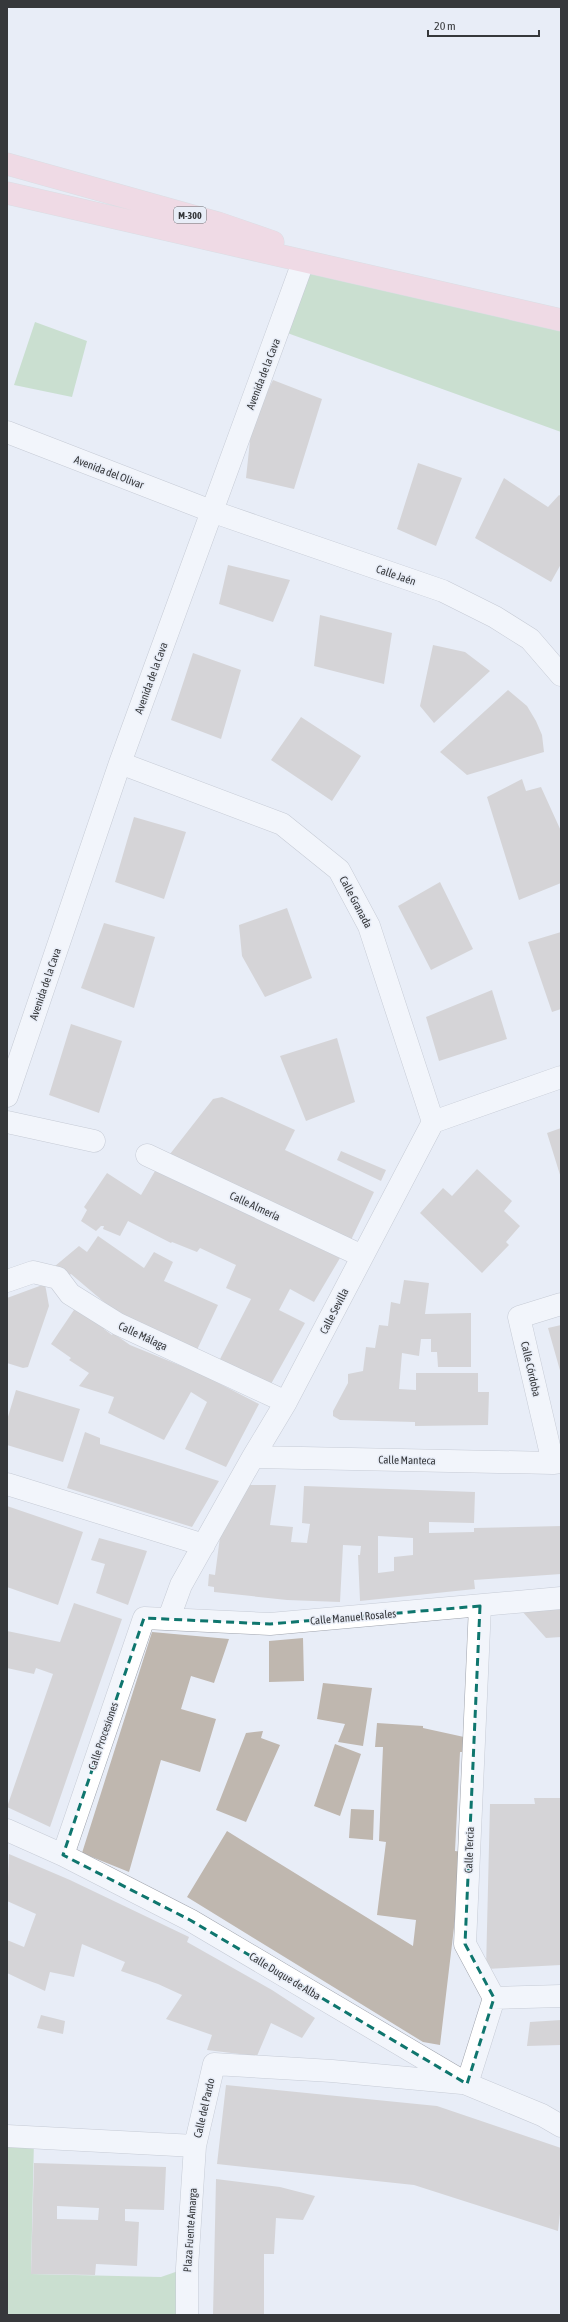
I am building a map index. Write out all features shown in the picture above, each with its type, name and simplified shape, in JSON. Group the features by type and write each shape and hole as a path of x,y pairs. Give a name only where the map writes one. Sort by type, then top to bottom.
{"main road":[{"name":"M-300","path":"7,164 218,224 370,276"},
{"name":"M-300","path":"7,193 561,320"},
{"name":"M-300","path":"531,314 561,311"}],"street":[{"name":"Avenida de la Cava","path":"7,1096 120,763 211,512 292,298 303,262"},
{"name":"Avenida del Olivar","path":"7,432 211,512"},
{"name":"Calle Jaén","path":"211,512 442,591 495,617 530,639 561,675"},
{"name":"Calle Granada","path":"120,763 282,824 339,870 370,926 433,1122"},
{"path":"433,1122 561,1077"},
{"path":"7,1122 94,1141"},
{"name":"Calle Sevilla","path":"169,1618 181,1585 252,1457 286,1402 433,1122"},
{"name":"Calle Almería","path":"147,1156 362,1256"},
{"name":"Calle Málaga","path":"7,1281 33,1272 58,1278 70,1294 118,1324 286,1402"},
{"name":"Calle Córdoba","path":"557,1462 519,1316 561,1304"},
{"name":"Calle Manteca","path":"252,1457 557,1462"},
{"path":"7,1484 204,1545"},
{"name":"Calle Manuel Rosales","path":"144,1618 270,1624 561,1598"},
{"name":"Calle Tercia","path":"480,1606 465,1944 494,1998"},
{"name":"Calle Procesiones","path":"63,1855 144,1618"},
{"name":"Calle Duque de Alba","path":"7,1830 63,1855 190,1920 467,2084 514,2103 561,2126"},
{"path":"467,2084 494,1998 561,1996"},
{"name":"Calle del Pardo","path":"7,2136 195,2146 214,2064 332,2071 467,2084"},
{"name":"Plaza Fuente Amarga","path":"187,2315 186,2274 195,2146"}],"highlighted area":[{"path":"480,1606 465,1944 494,1998 467,2084 190,1920 63,1855 144,1618 270,1624"}],"green space":[{"path":"303,262 561,320 561,432 279,330"},
{"path":"35,322 87,341 72,397 14,385"},
{"path":"7,2136 34,2139 31,2274 161,2277 187,2268 187,2315 7,2315"}],"building":[{"path":"273,380 322,399 294,489 246,478 252,422"},
{"path":"418,463 462,478 436,546 397,529"},
{"path":"504,478 548,507 559,495 561,496 561,564 551,582 475,538"},
{"path":"228,565 290,580 273,622 219,604"},
{"path":"320,615 392,633 384,684 314,666"},
{"path":"433,645 465,652 490,671 434,723 420,706"},
{"path":"193,653 241,670 221,739 171,720"},
{"path":"508,690 527,706 536,721 542,735 544,752 467,775 440,752"},
{"path":"301,717 361,756 332,801 271,760"},
{"path":"522,779 526,791 541,787 561,831 561,883 519,900 487,797"},
{"path":"134,817 186,832 164,899 115,882"},
{"path":"440,882 473,949 431,970 398,906"},
{"path":"287,908 312,978 265,997 242,956 239,925"},
{"path":"104,923 155,937 134,1008 81,988"},
{"path":"561,932 561,1009 552,1012 528,942"},
{"path":"492,990 507,1039 439,1061 426,1017"},
{"path":"71,1024 122,1041 99,1113 49,1095"},
{"path":"337,1038 355,1102 306,1121 280,1056"},
{"path":"222,1097 295,1130 285,1150 374,1192 351,1240 170,1154 213,1099"},
{"path":"561,1128 561,1178 547,1133"},
{"path":"341,1151 386,1170 381,1181 337,1160"},
{"path":"477,1169 512,1201 504,1211 520,1226 506,1242 509,1245 482,1273 420,1213 443,1188 452,1196"},
{"path":"155,1171 340,1258 314,1302 290,1289 279,1310 305,1323 271,1384 219,1361 251,1299 226,1288 236,1265 200,1248 197,1252 172,1242 171,1243 128,1221 120,1236 103,1229 104,1226 101,1226 96,1231 81,1221 87,1210 84,1207 107,1173 141,1195"},
{"path":"98,1236 144,1268 154,1252 173,1262 164,1281 218,1305 196,1352 101,1305 104,1302 71,1274 67,1277 55,1266 79,1246 87,1252"},
{"path":"404,1280 429,1283 425,1314 471,1313 471,1367 438,1367 437,1352 431,1352 431,1339 421,1339 419,1356 402,1353 399,1389 416,1390 416,1373 478,1373 478,1392 489,1392 488,1425 415,1426 415,1422 340,1420 333,1416 333,1411 348,1383 348,1374 363,1371 366,1347 375,1348 379,1325 388,1326 391,1302 400,1304"},
{"path":"45,1284 49,1306 28,1367 23,1368 7,1363 7,1298"},
{"path":"76,1307 105,1327 104,1329 112,1335 113,1333 130,1345 201,1374 259,1404 226,1467 185,1449 207,1402 191,1392 164,1440 108,1413 114,1397 79,1386 89,1373 69,1360 71,1358 51,1344"},
{"path":"561,1325 561,1374 548,1328"},
{"path":"16,1390 80,1409 63,1462 7,1445 7,1420"},
{"path":"85,1432 100,1438 100,1444 219,1481 192,1527 67,1488"},
{"path":"245,1485 276,1485 270,1525 293,1527 291,1542 307,1543 310,1524 302,1523 304,1486 475,1492 474,1523 429,1522 429,1533 474,1532 474,1528 561,1526 561,1574 474,1580 475,1589 360,1601 358,1555 360,1555 361,1546 343,1545 340,1602 287,1600 214,1592 214,1587 208,1586 209,1574 215,1575 220,1537","holes":["378,1536 413,1538 413,1555 394,1557 394,1571 378,1573"]},
{"path":"7,1506 83,1532 58,1605 7,1587"},
{"path":"99,1538 147,1551 128,1605 96,1593 105,1564 91,1560"},
{"path":"74,1603 122,1619 50,1827 7,1807 53,1674 36,1668 34,1674 7,1668 7,1631 60,1642"},
{"path":"561,1607 561,1637 546,1638 521,1610"},
{"path":"152,1632 229,1639 214,1683 191,1676 181,1709 216,1719 200,1772 161,1760 129,1872 82,1853"},
{"path":"303,1638 304,1681 269,1682 269,1641"},
{"path":"323,1683 372,1688 363,1746 338,1742 345,1724 317,1719"},
{"path":"377,1723 423,1726 423,1728 464,1737 464,1752 460,1752 455,1851 463,1852 440,2045 423,2042 187,1897 227,1831 413,1946 416,1920 377,1915 386,1842 379,1841 383,1747 375,1747"},
{"path":"263,1731 261,1738 280,1745 246,1822 216,1810 246,1733"},
{"path":"335,1744 361,1754 340,1816 314,1806"},
{"path":"534,1798 561,1798 561,1965 486,1969 490,1804 535,1804"},
{"path":"351,1809 374,1810 373,1840 349,1838"},
{"path":"9,1854 70,1880 189,1937 187,1942 272,1990 315,2018 302,2038 271,2023 257,2056 207,2050 212,2035 166,2019 182,1995 158,1984 121,1971 125,1962 82,1944 74,1977 50,1972 45,1991 7,1973 7,1940 24,1947 36,1914 7,1901"},
{"path":"41,2015 65,2021 63,2034 37,2028"},
{"path":"561,2020 561,2045 527,2046 530,2022"},
{"path":"226,2085 437,2106 561,2148 561,2205 558,2231 414,2185 217,2164"},
{"path":"34,2163 166,2167 164,2210 125,2209 125,2221 139,2222 137,2266 96,2264 95,2275 31,2274","holes":["57,2206 99,2208 98,2220 57,2219"]},
{"path":"216,2179 280,2187 315,2196 303,2220 276,2218 274,2254 264,2254 264,2315 213,2315"}]}
